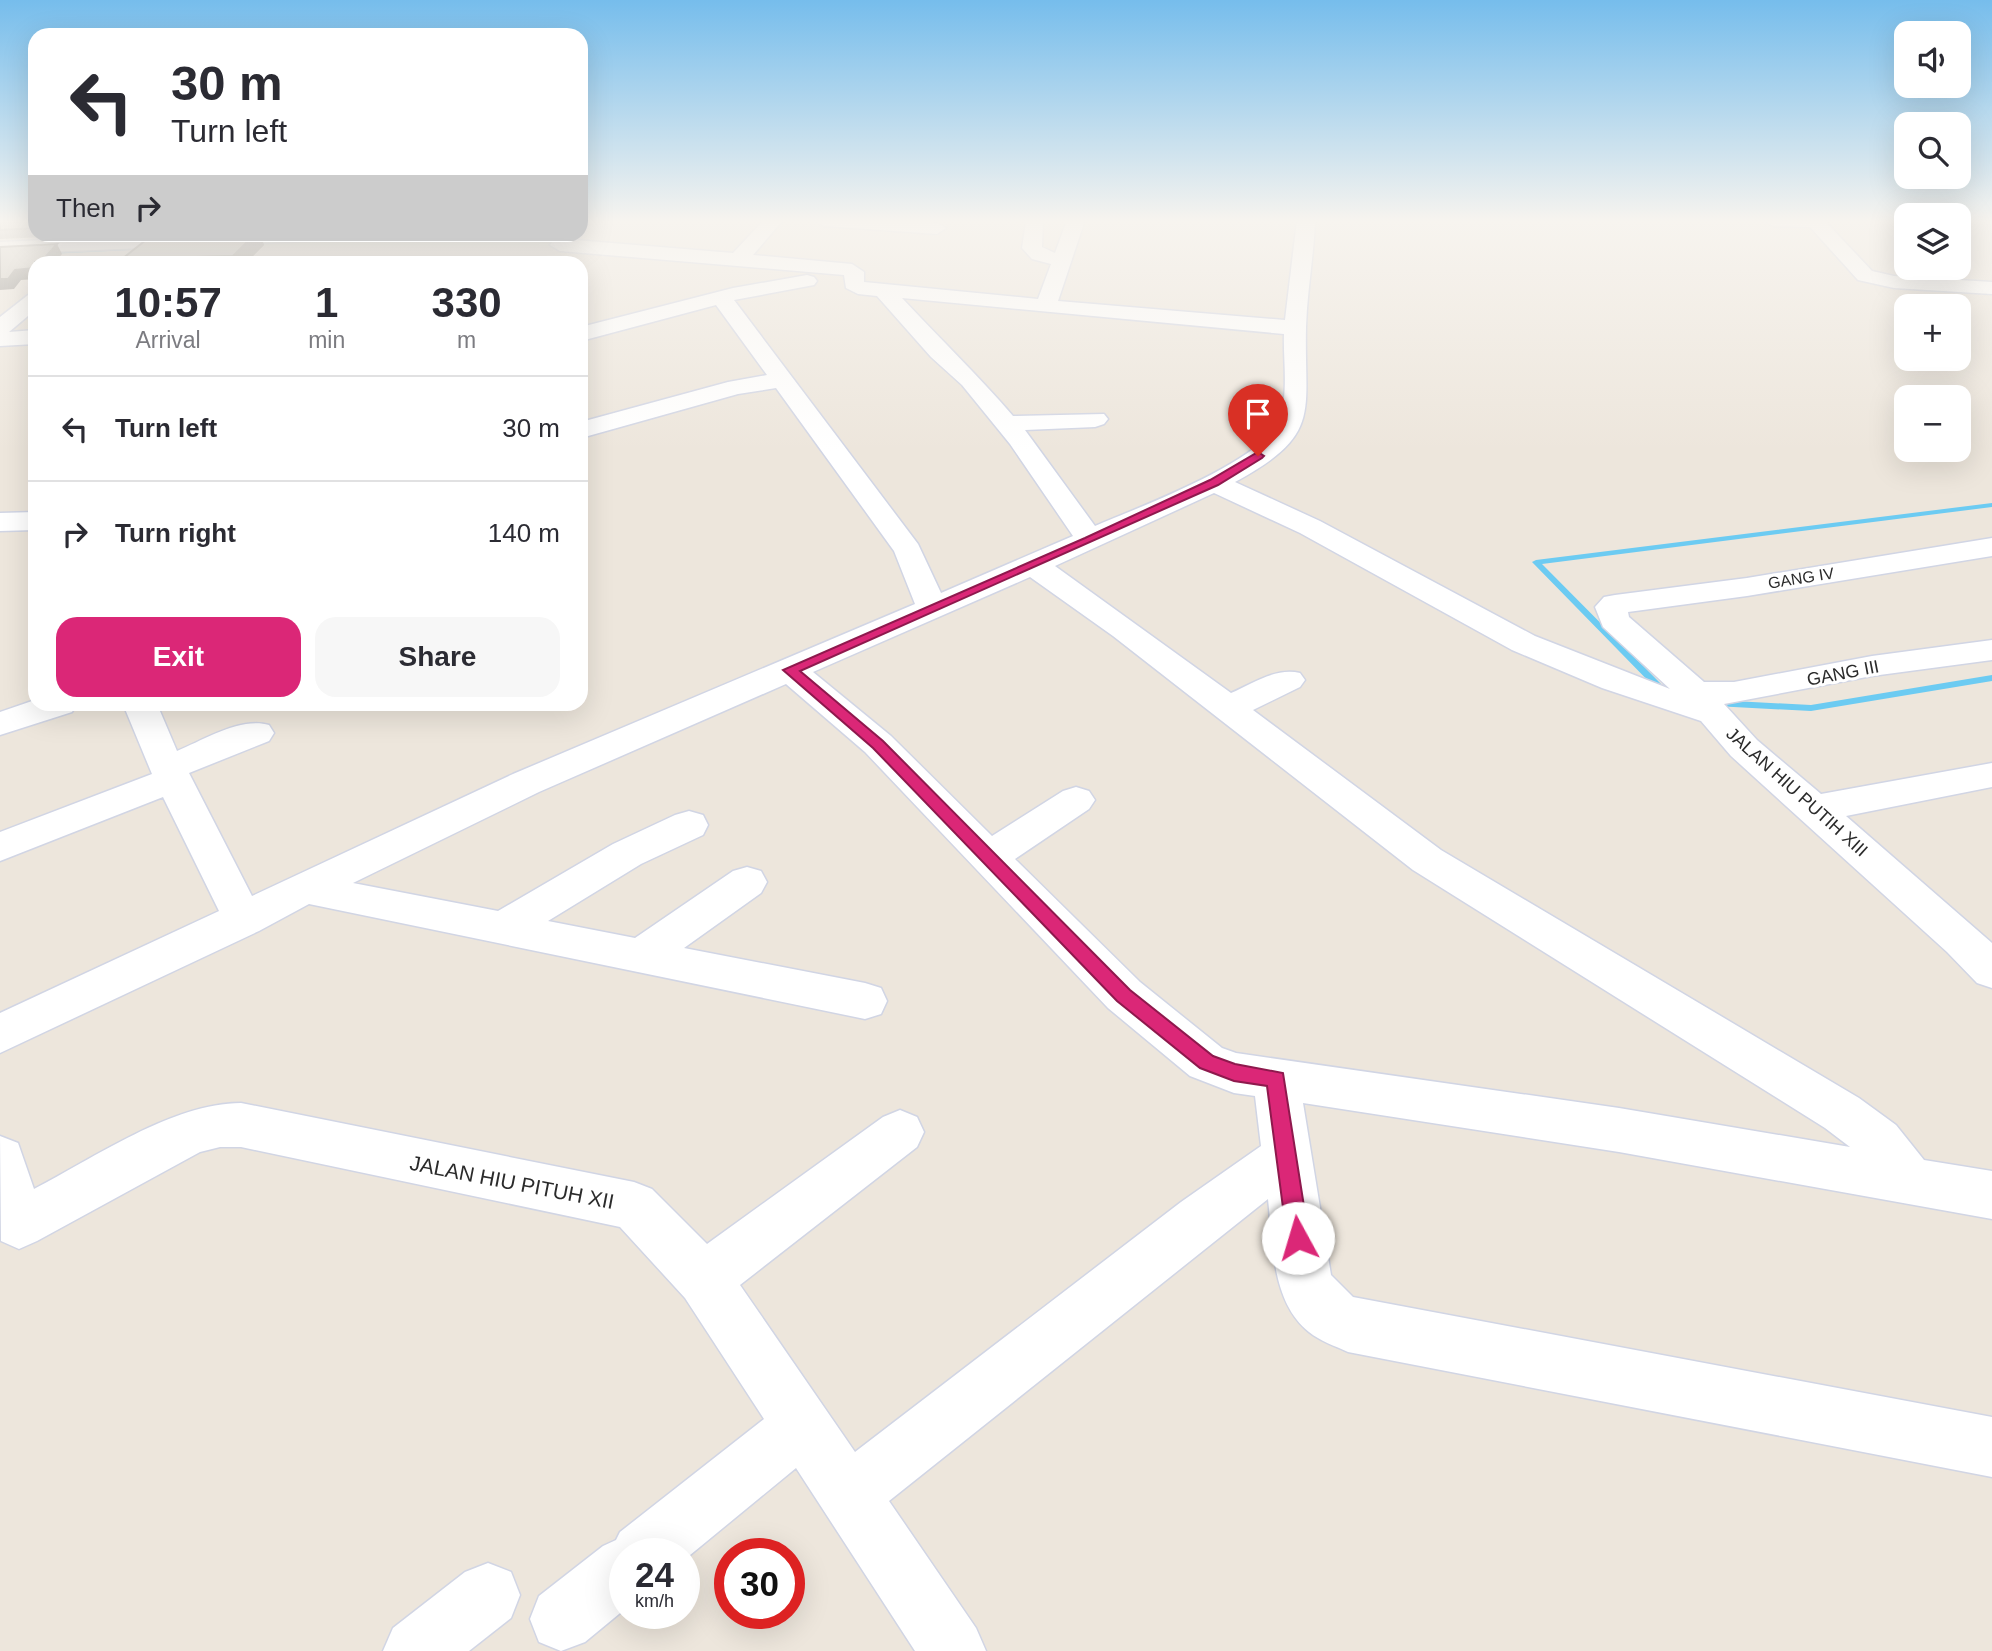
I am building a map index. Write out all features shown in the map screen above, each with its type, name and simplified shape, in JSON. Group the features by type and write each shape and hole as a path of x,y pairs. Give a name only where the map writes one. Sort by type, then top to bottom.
{"street":[{"path":"588,332 720,297"},
{"path":"720,297 908,550 932,608"},
{"path":"889,297 939,352 970,380 1006,424 1090,540"},
{"path":"949,297 1295,328"},
{"path":"1046,306 1049,297"},
{"path":"0,1034 244,920 526,783 1033,565 1214,483 1276,444 1288,428 1295,396 1295,328 1298,297"},
{"path":"0,328 28,305"},
{"path":"0,339 28,337"},
{"path":"588,428 736,387 782,380"},
{"path":"1006,424 1095,419"},
{"name":"GANG III","path":"1214,483 1350,546 1465,612 1549,655 1630,689 1703,703 1734,693 1872,666 1992,650"},
{"path":"0,522 28,520"},
{"name":"GANG IV","path":"1611,607 1615,604 1747,587 1992,547"},
{"path":"1033,565 1124,629 1427,860 1842,1113 1879,1141 1911,1182"},
{"name":"JALAN HIU PUTIH XIII","path":"1611,607 1614,621 1703,703 1744,748 1812,809 1977,937 1992,971"},
{"path":"790,670 878,744 1124,995 1206,1062 1234,1073 1619,1130 1992,1195"},
{"path":"1226,709 1288,680"},
{"path":"0,724 39,711"},
{"path":"143,711 244,920"},
{"path":"0,847 256,733"},
{"path":"1812,809 1992,775"},
{"path":"988,857 1076,800"},
{"path":"503,928 627,854 690,825"},
{"path":"641,956 747,882"},
{"path":"307,889 865,1001"},
{"path":"1276,1079 1285,1157 1293,1189 1305,1281 1315,1301 1330,1317 1348,1324 1992,1447"},
{"name":"JALAN HIU PITUH XII","path":"0,1159 10,1229 189,1133 220,1125 241,1125 457,1172 634,1206 704,1279 847,1496 958,1650"},
{"path":"704,1279 900,1132"},
{"path":"847,1496 1199,1219 1285,1157"},
{"path":"662,1538 801,1426"},
{"path":"562,1619 609,1581"},
{"path":"416,1651 488,1595"}],"waterway":[{"path":"1664,692 1536,562 1992,505"},
{"path":"1715,703 1811,708 1992,678"}],"route":[{"path":"1258,456 1214,483 1090,540 790,670 878,744 1124,995 1206,1062 1234,1073 1276,1079 1298,1238"}]}
